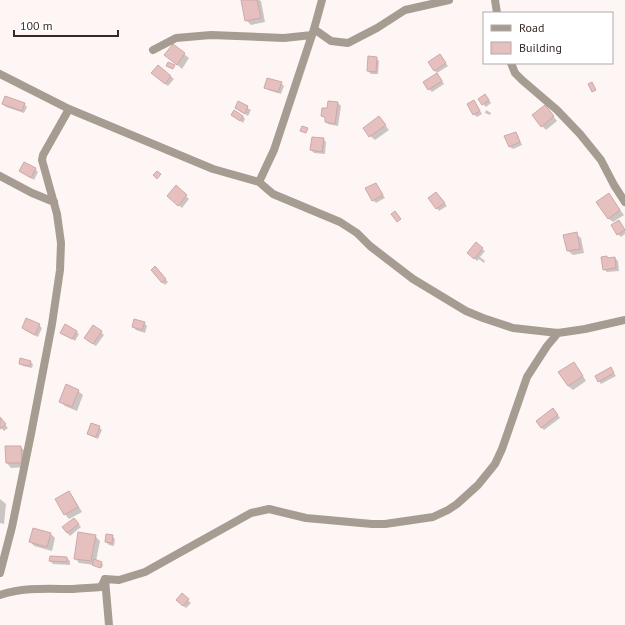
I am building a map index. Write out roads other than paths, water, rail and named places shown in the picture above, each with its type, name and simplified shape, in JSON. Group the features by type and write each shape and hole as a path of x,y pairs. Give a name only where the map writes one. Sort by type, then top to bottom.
{"street":[{"path":"259,182 274,150 322,0"},
{"path":"153,50 176,38 212,35 284,38 313,32 331,41 348,43 405,10 449,0"},
{"path":"494,0 497,12"},
{"path":"511,64 515,73 557,110 580,134 601,160 625,202"},
{"path":"0,74 70,109 213,169 259,182 274,194 348,226 370,246 413,279 466,311 496,323 513,328 558,332 585,329 625,320"},
{"path":"0,573 12,527 52,324 60,270 61,243 54,202 42,160 43,155 70,109"},
{"path":"0,176 32,193 54,202"},
{"path":"105,579 119,580 145,572 251,513 259,511 269,509 306,518 385,524 433,517 448,510 478,485 494,464 504,443 527,377 558,332"},
{"path":"0,595 9,592 40,588 72,589 101,587 105,579"},
{"path":"105,579 109,625"}]}
